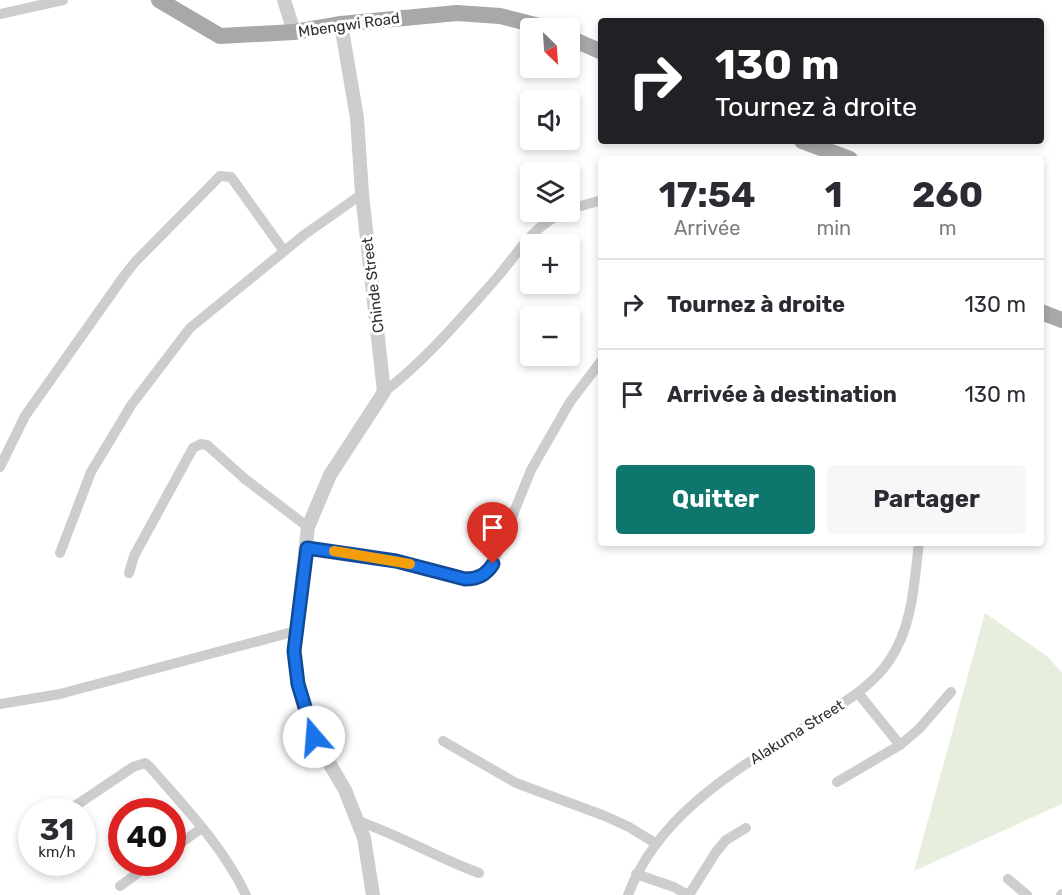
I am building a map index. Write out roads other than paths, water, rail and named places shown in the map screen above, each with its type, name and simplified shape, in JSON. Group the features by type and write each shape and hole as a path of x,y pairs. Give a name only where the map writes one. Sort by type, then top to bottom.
{"main road":[{"name":"Mbengwi Road","path":"159,0 220,36 294,32 341,24 457,13 500,16 520,21"},
{"path":"580,42 598,50"},
{"path":"810,144 842,156"},
{"path":"1044,313 1062,320"}],"street":[{"path":"0,14 63,0"},
{"path":"284,0 294,32"},
{"name":"Chinde Street","path":"341,24 357,118 362,194 384,392"},
{"path":"0,467 25,416 124,276 220,176 231,177 284,251"},
{"path":"60,554 91,472 132,404 190,328 284,251 362,194"},
{"path":"580,206 598,201"},
{"path":"373,895 364,838 358,820 345,790 314,737 298,684 294,651 308,527 330,475 384,392 426,356 544,222"},
{"path":"307,548 396,561 465,579 474,579 483,575 493,564 531,470 570,402 598,365"},
{"path":"129,573 134,556 193,448 201,444 207,444 245,479 308,527"},
{"name":"Alakuma Street","path":"628,895 636,874 655,843 715,784 858,693 888,662 905,629 912,604 919,546"},
{"path":"0,704 60,694 296,631"},
{"path":"837,782 900,746 919,729 951,692"},
{"path":"858,693 900,746"},
{"path":"443,741 516,783 605,816 655,843"},
{"path":"87,798 133,767 145,763 219,849 246,895"},
{"path":"358,820 453,864 479,873"},
{"path":"186,839 202,828"},
{"path":"636,874 674,887 688,895 726,840 747,828"},
{"path":"120,886 134,876"},
{"path":"1008,879 1027,895"}]}
